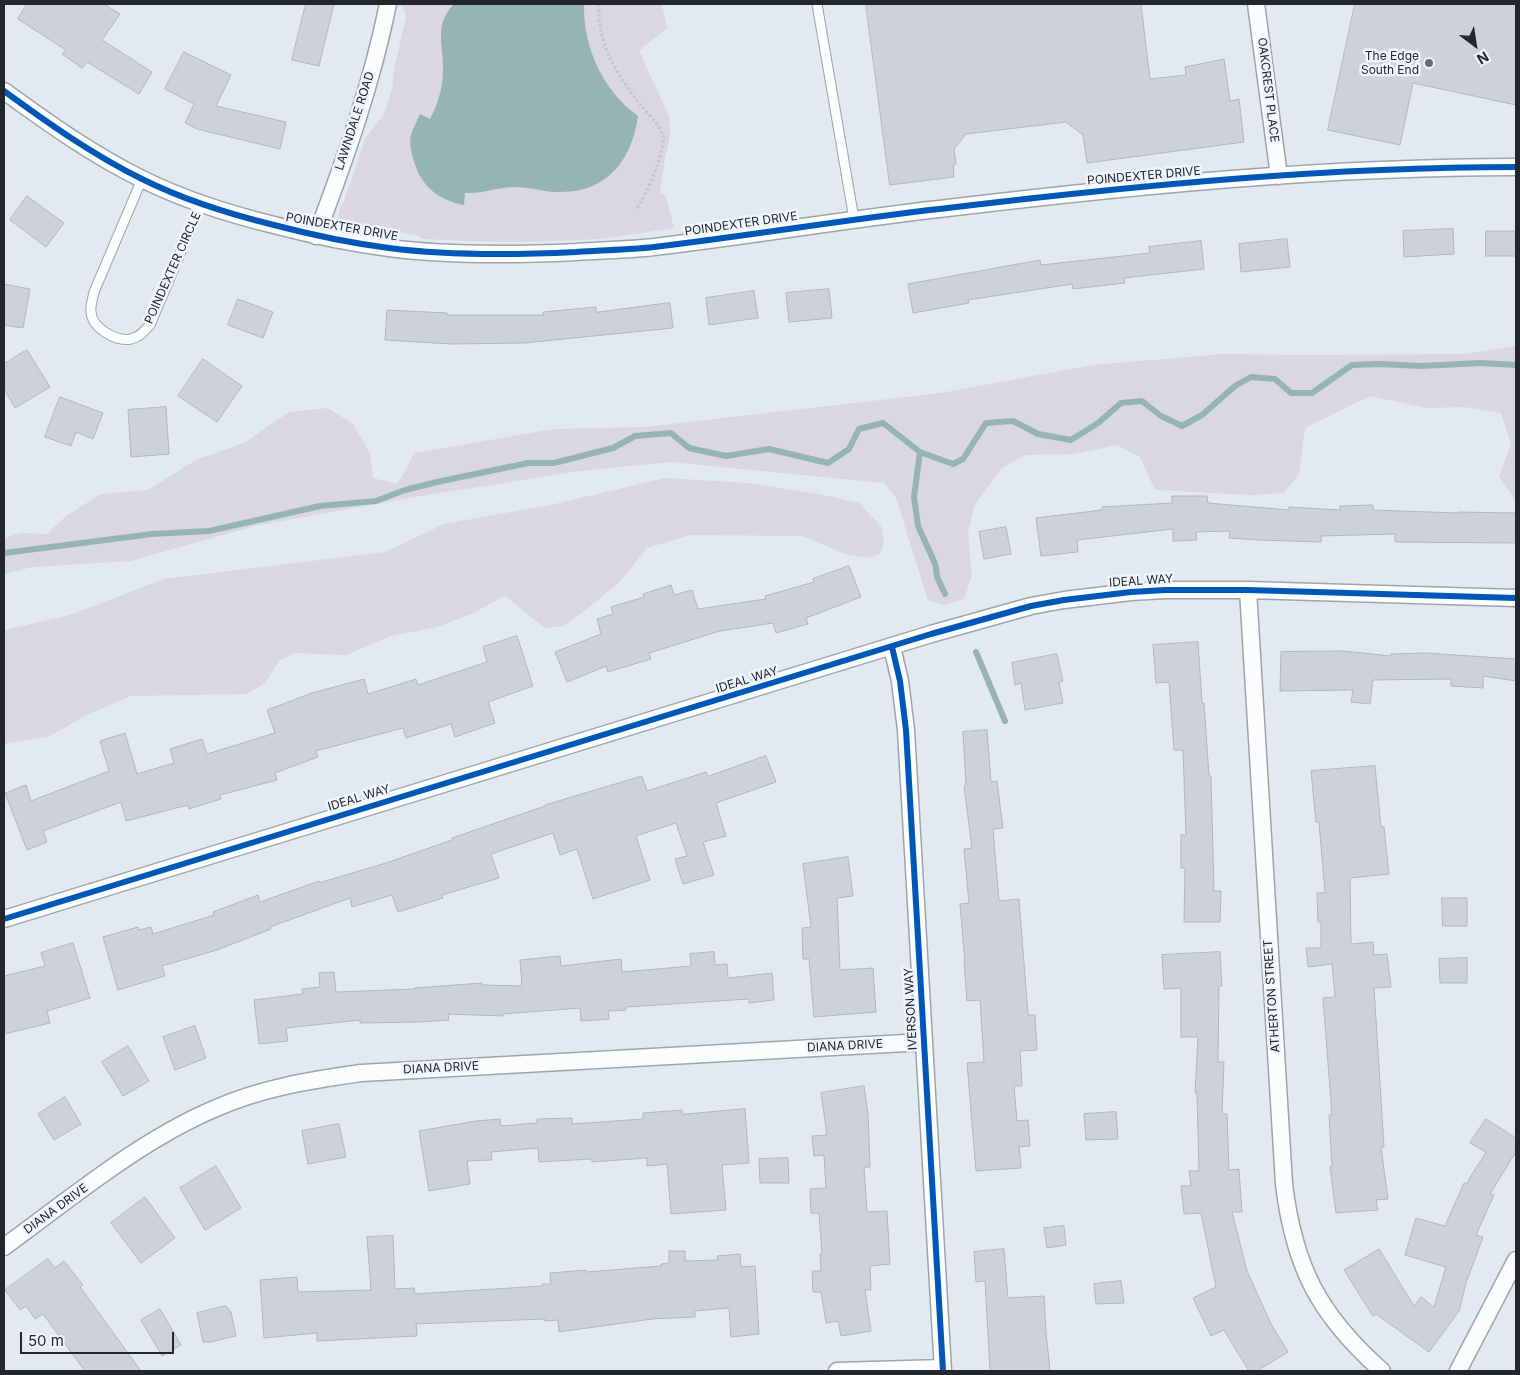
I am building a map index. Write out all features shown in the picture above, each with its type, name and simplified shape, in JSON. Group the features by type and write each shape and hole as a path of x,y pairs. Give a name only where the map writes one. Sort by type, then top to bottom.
{"street":[{"name":"LAWNDALE ROAD","path":"316,236 360,110 380,44 388,4"},
{"name":"OAKCREST PLACE","path":"1256,4 1279,176"},
{"name":"POINDEXTER DRIVE","path":"4,91 50,125 116,165 142,179 202,204 316,236 391,248 459,253 522,254 650,248 854,219 1094,192 1279,176 1516,167"},
{"name":"IDEAL WAY","path":"4,919 931,634 1013,611 1064,600 1139,591 1248,590 1516,598"},
{"name":"ATHERTON STREET","path":"1248,590 1282,1164 1288,1216 1304,1269 1322,1306 1345,1336 1382,1371"},
{"name":"IVERSON WAY","path":"892,647 900,681 906,730 943,1370"},
{"name":"DIANA DRIVE","path":"4,1247 144,1146 191,1119 256,1094 308,1080 361,1073 924,1042"},
{"path":"1458,1371 1516,1260"},
{"path":"837,1371 943,1370"}],"lane":[{"path":"817,4 854,219"},
{"name":"POINDEXTER CIRCLE","path":"142,179 94,292 92,318 100,329 117,338 130,339 142,334 150,325 202,204"}],"path":[{"path":"599,4 598,14 601,36 608,55 623,84 660,129 664,140 651,181 636,209"}],"shaded area":[{"path":"402,4 662,4 667,28 639,51 669,116 670,136 660,192 666,196 674,228 598,239 511,242 423,239 417,235 378,230 372,234 345,229 338,220 340,207 344,201 365,139 385,113 393,85 393,75 406,16"},
{"path":"454,4 584,4 587,36 597,67 615,94 638,116 630,146 615,170 592,186 578,190 555,192 515,187 465,193 464,205 454,203 431,190 416,168 410,138 420,114 430,119 438,101 443,76 442,28 448,12"},
{"path":"1516,346 1516,501 1499,477 1511,444 1501,413 1464,407 1427,408 1370,396 1305,428 1299,474 1284,493 1252,495 1155,490 1140,457 1117,445 1073,454 1025,455 1002,468 974,506 968,533 972,576 964,599 944,605 928,600 896,498 884,483 670,462 580,471 421,496 259,525 130,561 33,567 4,574 4,538 21,533 47,534 66,516 101,494 148,490 196,460 244,443 289,412 328,408 353,424 370,453 373,478 396,484 403,475 414,453 554,429 645,427 941,393 1093,365 1223,354 1465,354"},
{"path":"665,478 747,483 819,494 859,503 881,526 884,542 880,554 867,558 845,554 802,536 691,535 647,548 620,582 564,626 545,628 505,596 471,614 437,627 391,636 346,655 294,653 279,661 265,683 246,694 131,696 87,715 48,737 4,744 4,630 70,615 164,579 385,552 444,524 555,504"}],"building":[{"path":"27,4 104,4 120,14 102,40 152,72 139,94 87,62 82,68 62,54 66,50 18,19"},
{"path":"306,4 334,4 319,66 292,60"},
{"path":"866,4 1141,4 1150,79 1186,75 1185,67 1224,59 1230,101 1239,99 1244,142 1087,163 1083,135 1066,122 966,134 954,149 956,164 953,165 954,177 890,185"},
{"name":"The Edge South End","path":"1355,4 1516,4 1516,105 1413,83 1400,145 1328,130"},
{"path":"184,52 231,75 216,106 286,122 280,149 197,129 185,123 194,104 165,89"},
{"path":"27,196 64,223 46,247 10,220"},
{"path":"1453,229 1454,254 1404,257 1403,231"},
{"path":"1486,231 1516,231 1516,256 1486,256"},
{"path":"1287,239 1290,267 1241,272 1239,244"},
{"path":"1201,241 1204,269 1124,278 1125,283 1073,289 1072,284 968,300 969,303 913,313 908,284 1040,260 1041,265 1150,253 1149,247"},
{"path":"4,284 30,289 23,328 4,325"},
{"path":"829,289 832,318 789,322 786,293"},
{"path":"754,291 758,318 709,325 706,298"},
{"path":"238,299 273,312 263,338 228,325"},
{"path":"670,303 673,328 524,343 451,344 385,340 387,310 447,313 447,315 544,315 543,312 596,307 596,312"},
{"path":"27,350 50,387 15,408 4,389 4,364"},
{"path":"203,359 242,386 217,422 178,396"},
{"path":"60,397 103,413 93,439 76,432 71,446 45,437"},
{"path":"166,407 169,454 131,457 128,410"},
{"path":"1172,496 1207,496 1208,503 1289,510 1289,507 1340,510 1340,506 1373,505 1373,510 1516,513 1516,543 1395,542 1395,534 1321,536 1321,542 1260,540 1229,538 1230,531 1196,532 1197,540 1173,541 1173,529 1077,540 1078,552 1041,556 1036,518 1102,510 1102,507 1172,503"},
{"path":"1006,527 1011,554 984,559 979,532"},
{"path":"849,566 861,597 806,618 808,624 776,633 773,623 720,631 649,653 651,659 608,672 606,666 567,682 555,652 601,634 597,619 613,614 611,607 644,597 643,594 671,585 674,595 692,590 698,609 766,599 765,596 814,582 813,579"},
{"path":"517,636 533,686 488,702 495,723 455,737 451,724 406,738 403,728 316,751 318,757 275,773 277,780 220,795 221,799 189,809 188,805 126,821 121,802 43,831 47,842 27,850 5,793 26,785 31,801 109,771 100,741 125,733 137,774 174,763 170,749 202,739 207,754 275,733 267,710 312,693 364,679 368,694 416,679 418,685 487,662 483,647"},
{"path":"1198,642 1209,776 1211,776 1214,891 1221,891 1220,922 1184,922 1185,868 1181,868 1181,835 1186,835 1183,750 1174,750 1169,682 1156,683 1153,645"},
{"path":"1343,651 1391,656 1391,654 1425,653 1516,659 1516,681 1483,676 1483,688 1451,686 1451,679 1373,680 1370,704 1351,702 1353,690 1280,691 1281,652"},
{"path":"1057,654 1063,681 1059,682 1063,703 1025,710 1021,683 1015,685 1012,663"},
{"path":"987,730 991,782 997,781 1003,828 993,829 999,901 1019,899 1028,1015 1035,1015 1037,1050 1020,1051 1022,1086 1014,1086 1017,1121 1028,1120 1030,1146 1019,1147 1021,1168 976,1171 967,1063 984,1062 980,1000 967,1001 960,904 969,903 964,849 972,848 964,786 966,785 963,732"},
{"path":"766,756 776,782 716,803 726,836 703,842 714,875 683,884 675,859 687,856 676,823 636,836 650,880 593,899 577,849 560,855 553,833 491,854 499,878 442,895 443,898 398,912 392,895 352,907 350,898 270,927 271,929 217,950 162,966 165,976 118,990 103,937 138,927 139,930 151,927 153,934 214,915 213,912 258,895 260,902 319,881 319,883 386,863 545,805 642,776 647,791 706,772 708,776"},
{"path":"1375,766 1381,827 1384,827 1389,874 1350,878 1351,944 1373,942 1374,955 1387,954 1391,987 1374,988 1384,1147 1381,1147 1388,1199 1376,1200 1378,1210 1336,1213 1330,1167 1332,1167 1329,1115 1332,1115 1323,998 1335,997 1332,964 1308,967 1306,948 1321,948 1321,922 1318,922 1317,893 1325,893 1319,822 1316,822 1311,771"},
{"path":"848,857 853,896 837,898 840,970 873,968 876,1012 814,1017 809,959 803,959 802,928 811,927 803,864"},
{"path":"1442,898 1467,898 1467,926 1443,926"},
{"path":"73,943 90,998 47,1011 50,1023 4,1034 4,976 45,966 41,953"},
{"path":"714,952 715,965 727,964 728,978 772,973 774,1000 749,1003 749,999 626,1007 626,1010 608,1011 609,1019 581,1021 580,1008 503,1014 503,1016 448,1014 449,1020 418,1022 360,1023 360,1020 286,1028 288,1041 259,1044 254,1000 303,994 302,989 320,987 319,973 334,972 336,992 415,989 482,983 482,985 522,986 520,960 560,956 561,966 621,959 622,972 691,966 690,954"},
{"path":"1220,952 1222,986 1219,986 1218,1062 1224,1062 1222,1114 1227,1114 1229,1170 1239,1169 1242,1212 1232,1212 1247,1271 1271,1324 1288,1352 1257,1371 1249,1371 1224,1330 1211,1336 1193,1298 1216,1287 1201,1213 1184,1214 1181,1186 1191,1186 1189,1171 1199,1171 1197,1093 1195,1093 1198,1037 1181,1037 1181,988 1164,989 1162,955"},
{"path":"1467,958 1467,983 1440,983 1439,959"},
{"path":"195,1026 206,1058 175,1070 163,1037"},
{"path":"128,1046 149,1081 123,1096 102,1062"},
{"path":"864,1086 868,1114 870,1167 864,1167 867,1212 887,1211 890,1264 870,1266 871,1290 865,1290 871,1331 841,1336 838,1321 826,1323 821,1292 813,1292 812,1271 821,1271 820,1254 822,1254 819,1213 811,1213 810,1189 826,1188 824,1155 814,1156 812,1136 827,1135 821,1093"},
{"path":"65,1097 81,1124 54,1140 38,1114"},
{"path":"745,1109 749,1163 722,1165 726,1210 671,1214 667,1164 647,1166 647,1158 592,1162 592,1159 539,1162 538,1148 491,1152 492,1160 467,1161 470,1184 429,1191 419,1131 476,1121 500,1119 501,1126 537,1123 537,1119 572,1118 572,1124 643,1119 643,1113 682,1110 682,1114"},
{"path":"1116,1112 1118,1139 1086,1140 1084,1114"},
{"path":"1486,1119 1516,1138 1516,1152 1490,1194 1494,1195 1476,1235 1483,1237 1466,1283 1459,1311 1429,1352 1376,1314 1373,1316 1344,1270 1379,1249 1414,1306 1421,1297 1434,1307 1446,1267 1405,1255 1416,1218 1445,1226 1464,1183 1466,1184 1486,1152 1470,1143"},
{"path":"339,1124 346,1157 308,1164 302,1131"},
{"path":"788,1158 789,1183 760,1183 759,1159"},
{"path":"216,1166 241,1208 205,1230 180,1188"},
{"path":"145,1197 175,1238 141,1263 111,1223"},
{"path":"1064,1226 1066,1245 1047,1248 1044,1228"},
{"path":"393,1236 395,1289 414,1288 415,1294 542,1286 542,1284 551,1284 550,1273 661,1266 661,1264 669,1263 669,1251 685,1251 685,1261 718,1260 717,1256 740,1254 741,1267 755,1266 759,1334 731,1337 729,1308 695,1311 695,1317 652,1319 559,1332 558,1320 545,1321 545,1319 416,1324 417,1336 317,1341 317,1333 264,1338 260,1280 297,1277 298,1292 371,1290 367,1237"},
{"path":"1004,1249 1008,1298 1044,1296 1050,1371 990,1371 985,1281 976,1282 974,1252"},
{"path":"48,1259 55,1268 64,1261 83,1285 80,1287 141,1371 85,1371 43,1314 35,1319 26,1306 20,1310 5,1290"},
{"path":"1121,1281 1124,1303 1096,1304 1094,1284"},
{"path":"226,1306 231,1312 236,1336 203,1342 197,1313"},
{"path":"160,1309 181,1345 162,1356 141,1320"}],"waterway":[{"path":"4,553 152,534 209,531 320,506 376,501 405,490 437,482 528,463 554,463 613,448 635,436 671,433 689,448 726,456 769,449 828,463 849,449 859,429 883,423 920,452 953,464 963,459 986,423 1013,421 1038,434 1071,440 1098,423 1121,403 1142,401 1161,416 1182,426 1202,415 1235,386 1251,377 1275,379 1291,393 1312,393 1352,365 1421,366 1481,363 1516,365"},
{"path":"920,452 914,497 918,526 933,559 937,577 945,594"},
{"path":"976,652 1005,721"}],"cycle path":[{"path":"4,91 54,127 106,160 158,187 190,200 288,229 345,241 412,251 529,254 634,249 918,211 1165,185 1376,170 1516,167"},
{"path":"4,919 931,634 1031,606 1064,600 1165,590 1248,590 1516,598"},
{"path":"892,647 900,681 906,730 943,1371"}],"place":[{"name":"The Edge South End","path":"1429,63"}]}
